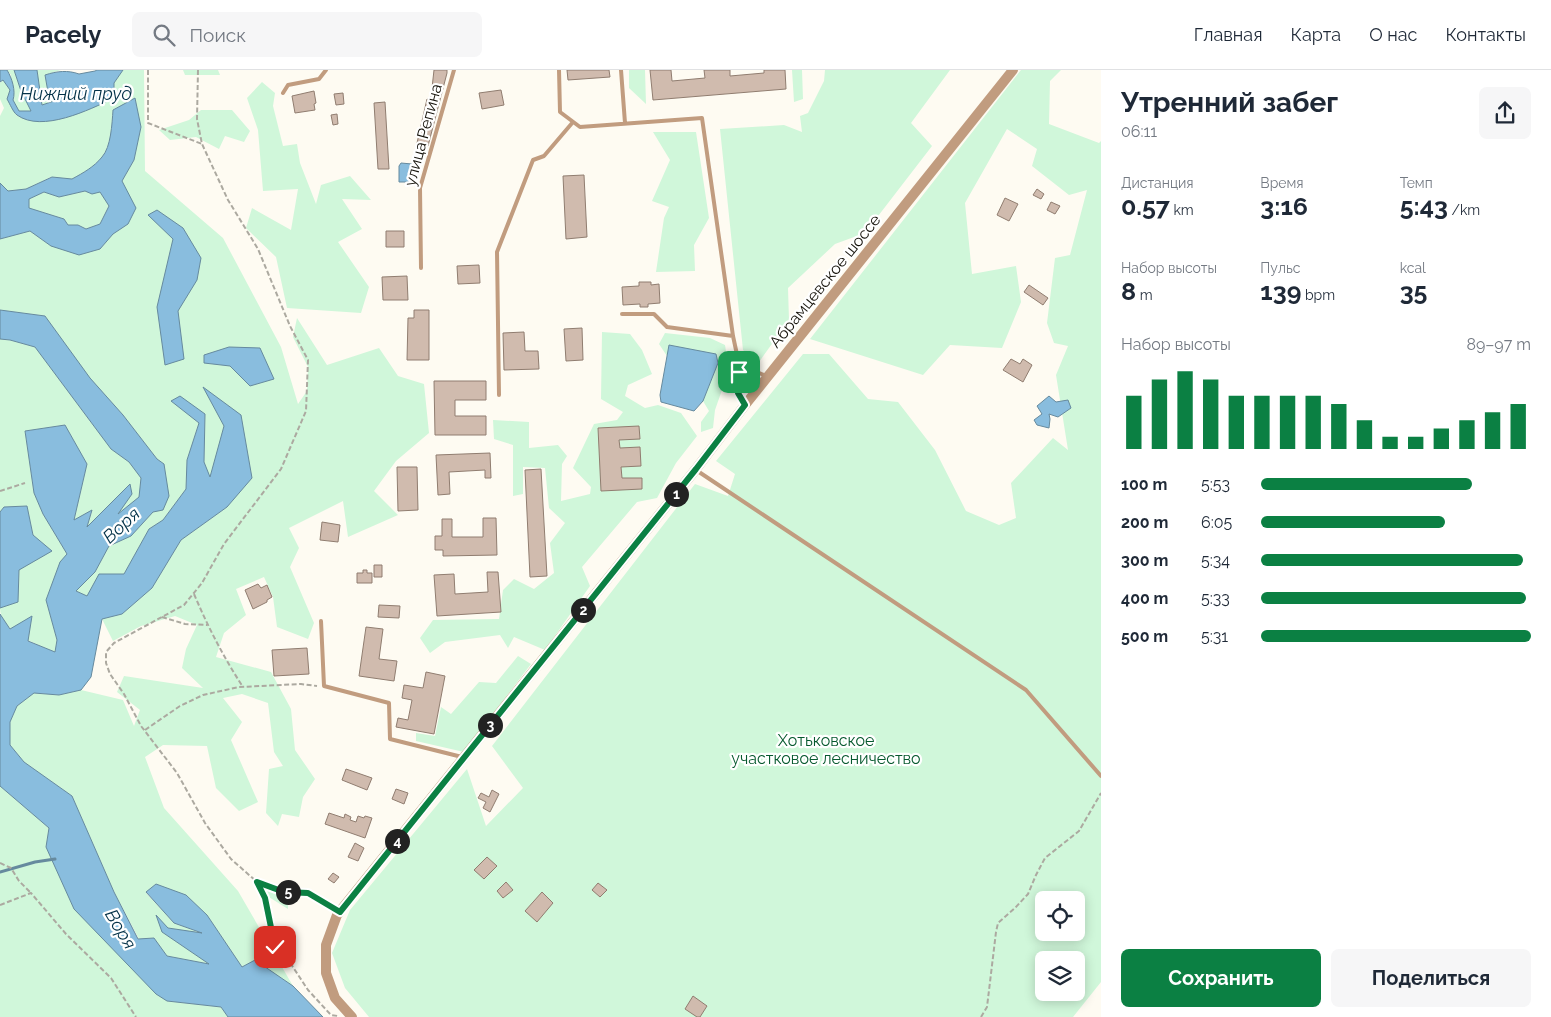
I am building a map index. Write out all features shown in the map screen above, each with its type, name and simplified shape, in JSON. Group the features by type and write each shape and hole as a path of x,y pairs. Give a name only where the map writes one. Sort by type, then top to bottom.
{"street":[{"name":"Абрамцевское шоссе","path":"352,1017 335,998 326,973 326,945 340,912 1013,70"}],"lane":[{"path":"283,93 288,85 319,79 326,70"},
{"name":"улица Репина","path":"421,268 420,188 454,70"},
{"path":"559,70 560,112 580,127 702,118 739,372 738,393 745,405"},
{"path":"621,70 625,123"},
{"path":"499,395 497,252 533,160 544,156 573,122"},
{"path":"622,314 654,314 667,327 733,336"},
{"path":"739,372 757,372 767,377"},
{"path":"696,469 1026,690 1101,776"},
{"path":"321,621 324,686 389,703 390,739 464,758"}],"path":[{"path":"148,70 148,123 202,144"},
{"path":"198,70 197,120 202,144 228,200 258,250 290,326 308,360 306,411 281,469 224,544 202,584 184,605 114,643 106,652 106,663 110,674 145,731 177,773 205,823 231,859 257,882 284,892 308,893 340,912"},
{"path":"0,491 25,483"},
{"path":"194,594 229,666 243,687"},
{"path":"162,618 185,624 208,625"},
{"path":"145,731 180,706 203,695 243,687 301,684 324,686"},
{"path":"981,1017 987,1007 998,923 1028,894 1045,858 1079,831 1101,793"},
{"path":"0,862 12,868 19,881 32,893 66,934 111,978 136,1017"},
{"path":"257,882 265,898 275,947 289,961 308,990 331,1015 342,1017"},
{"path":"0,904 32,893"}],"green space":[{"path":"7,70 14,70 21,91 32,111 19,111 12,100 11,75"},
{"path":"37,70 61,70 45,75 58,100 41,105"},
{"path":"123,70 144,70 145,171 223,238 281,347 298,404 307,391 308,367 293,337 297,318 327,365 379,348 398,376 424,384 429,433 396,461 374,491 398,515 348,537 343,501 289,528 299,548 290,567 314,623 308,639 277,627 273,597 264,577 236,589 246,615 224,633 216,657 271,672 291,709 295,750 315,779 303,797 299,817 282,814 278,826 266,813 269,769 283,766 274,752 268,703 242,694 223,698 242,722 231,740 258,802 239,811 216,788 207,746 163,745 145,757 164,808 238,891 293,986 255,960 242,967 207,915 146,893 174,923 206,935 168,928 162,932 210,964 167,956 154,938 139,939 114,892 72,796 24,762 10,745 10,722 17,706 34,693 59,695 81,690 123,700 134,726 140,710 117,692 124,676 203,688 182,668 186,649 197,625 175,616 141,626 113,641 102,619 122,614 152,588 181,540 227,507 225,426 210,478 204,463 205,414 172,401 199,423 187,460 186,489 163,520 149,529 124,574 87,597 76,591 95,572 109,546 131,536 153,512 164,464 157,459 123,415 90,379 45,316 0,310 0,239 30,231 51,246 100,249 113,234 128,224 122,181 134,160 141,127 135,99 113,110 110,135 105,153 88,170 72,180 51,177 26,189 8,191 0,183 0,116 4,108 0,99 0,83 3,80 10,90 16,115 27,120 114,83"},
{"path":"183,70 218,70 220,75 185,75"},
{"path":"629,70 645,70 646,104 629,88"},
{"path":"792,70 802,70 803,99 794,102"},
{"path":"825,70 950,70 911,123 932,146 865,233 835,244 788,288 789,320 759,362 743,350 720,129 784,125 802,132 800,116 808,113 824,81"},
{"name":"Хотьковское участковое лесничество","path":"1021,70 1061,70 1050,81 1049,124 1099,143 1101,141 1101,982 1073,1017 369,1017 345,988 332,953 350,910 467,769 486,826 523,788 492,746 695,484 728,496 735,474 716,461 803,354 829,354 868,399 898,402 935,450 966,511 999,525 1016,518 1011,483 1053,438 1068,450 1056,375 1068,346 1054,343 1047,323 1055,258 1070,255 1087,190 1069,195 1032,166 1037,149 1007,129 965,203 972,274 1016,266 1021,302 1002,348 950,345 923,375 810,339"},
{"path":"262,82 275,93 273,106 283,146 297,144 300,163 316,204 321,185 350,176 371,200 342,199 362,229 338,242 369,287 361,313 287,308 276,257 246,228 252,208 291,230 298,189 263,191 258,130 247,98"},
{"path":"201,110 232,110 250,131 244,142 225,136 219,149 196,137 170,140 159,130 189,120"},
{"path":"653,132 696,132 709,218 694,245 695,271 656,272 664,218 669,207 652,201 670,160"},
{"path":"85,191 100,192 109,206 100,224 86,229 78,225 68,225 64,219 29,208 28,199 45,192 59,197"},
{"path":"602,332 630,334 642,350 652,374 628,385 625,396 645,408 658,405 681,413 697,436 676,463 657,498 637,502 582,567 590,586 545,650 514,637 508,648 500,635 445,642 430,653 420,638 433,620 499,619 503,590 514,579 534,589 554,573 550,543 565,523 549,508 545,468 523,467 523,494 513,496 513,445 494,439 493,420 529,422 529,448 558,445 567,456 562,464 561,501 590,494 591,487 573,468 594,424 617,420 623,412 601,399"},
{"path":"665,333 710,338 725,345 729,370 715,410 713,428 701,432 701,422 709,411 703,401 718,363 669,346 667,356 659,344"},
{"path":"0,339 35,347 111,449 129,462 141,478 140,497 117,516 86,529 92,511 74,520 87,464 65,425 25,431 34,493 43,514 67,554 46,600 57,640 55,652 30,641 13,630 6,624 0,608 17,602 19,570 33,535 27,506 4,507 0,512"},
{"path":"518,656 531,664 464,752 416,741 416,733 435,736 441,707 451,714 479,682 496,683"},
{"path":"0,786 49,828 46,848 167,1001 221,1007 228,1017 0,1017"},
{"path":"264,886 291,887 296,890 288,898 288,909 264,894"}],"water":[{"name":"Нижний пруд","path":"0,70 7,70 9,73 14,89 13,100 19,111 31,111 21,91 14,70 37,70 42,105 57,100 49,98 45,75 62,72 79,74 97,70 123,70 114,83 114,98 66,118 39,122 27,120 14,112 7,99 10,90 3,80 0,82"},
{"name":"Нижний пруд","path":"135,98 141,127 134,160 122,181 136,208 128,224 113,234 100,249 79,255 51,246 30,231 0,239 0,183 8,191 26,189 52,177 72,179 84,172 105,153 110,135 113,110","holes":["85,191 92,194 100,192 109,206 100,224 86,229 78,225 68,225 64,219 29,208 29,199 44,192 59,197"]},
{"path":"401,163 412,164 412,182 399,182 399,166"},
{"path":"157,210 183,228 201,258 197,280 178,311 184,359 165,365 157,307 173,239 148,215"},
{"name":"Воря","path":"0,310 45,316 90,378 123,415 157,459 164,464 169,496 163,510 153,512 131,536 109,546 95,572 76,591 87,596 99,574 124,574 149,529 163,520 186,489 187,460 199,423 171,401 180,396 205,414 204,462 210,477 224,426 203,387 241,415 252,478 227,507 181,540 152,588 122,614 102,619 91,677 81,690 59,695 34,693 17,706 10,722 10,745 24,762 72,796 114,892 138,939 154,938 167,956 209,964 162,932 156,915 168,928 202,933 174,923 146,892 156,884 186,895 207,915 242,967 255,960 293,986 323,1017 228,1017 221,1007 167,1001 156,994 74,909 46,847 49,828 0,786 0,614 10,629 32,616 28,641 55,652 57,640 46,600 60,562 67,554 43,514 34,493 25,431 65,425 87,464 74,520 92,510 87,527 130,484 132,494 118,514 139,497 141,478 129,462 111,449 35,347 0,339"},
{"path":"669,345 716,354 718,363 703,401 694,411 661,402 660,395"},
{"path":"229,347 260,348 274,379 250,386 230,366 204,363 204,355"},
{"path":"1049,396 1056,402 1068,400 1071,408 1058,417 1049,414 1049,428 1037,425 1034,420 1042,414 1037,406"},
{"path":"27,506 33,535 52,551 19,570 18,602 0,608 0,512 4,507"}],"building":[{"path":"434,70 447,70 447,73 428,146 417,143 427,99 430,100 433,88"},
{"path":"567,70 609,70 610,77 568,80"},
{"path":"650,70 671,70 672,81 705,78 704,70 730,70 730,76 764,73 764,70 785,70 786,89 653,100"},
{"path":"501,90 504,105 482,109 479,93"},
{"path":"314,91 315,110 295,113 292,96"},
{"path":"343,93 344,104 336,105 334,94"},
{"path":"385,102 389,169 378,169 374,103"},
{"path":"337,114 338,124 333,125 331,115"},
{"path":"584,175 587,237 566,239 563,176"},
{"path":"1037,189 1044,194 1041,199 1033,195"},
{"path":"1005,198 1018,204 1009,221 997,215"},
{"path":"1051,202 1060,206 1055,214 1047,210"},
{"path":"386,231 404,231 404,247 386,247"},
{"path":"479,265 480,283 458,284 457,266"},
{"path":"407,276 408,300 383,300 382,277"},
{"path":"639,282 651,282 651,285 659,284 660,303 648,304 648,307 640,307 640,304 623,305 622,287 639,286"},
{"path":"1029,285 1048,298 1043,305 1024,292"},
{"path":"414,310 429,310 429,360 407,360 408,318 414,318"},
{"path":"582,328 583,360 566,361 564,329"},
{"path":"524,332 525,351 538,351 539,369 504,370 503,333"},
{"path":"1011,359 1020,364 1023,359 1032,365 1023,382 1003,370"},
{"path":"434,381 486,381 486,400 455,400 455,416 486,416 486,435 435,435"},
{"path":"639,426 640,439 619,440 620,448 640,447 641,466 621,467 622,478 642,478 642,489 601,491 598,428"},
{"path":"490,453 491,478 485,478 485,470 449,472 450,494 438,495 436,455"},
{"path":"397,467 417,467 418,510 398,511"},
{"path":"541,469 547,576 530,577 525,470"},
{"path":"483,518 496,518 497,555 443,556 443,550 435,550 435,536 442,536 442,519 452,519 452,537 483,537"},
{"path":"322,522 340,525 338,542 320,540"},
{"path":"374,565 382,565 382,577 374,577"},
{"path":"363,570 367,570 367,573 372,573 372,583 357,583 357,573 363,573"},
{"path":"487,572 498,572 501,612 437,616 434,575 454,574 455,594 488,592"},
{"path":"258,584 261,588 267,585 272,597 267,602 253,609 245,590"},
{"path":"379,605 400,606 399,618 378,617"},
{"path":"366,627 383,629 379,659 397,661 394,681 359,676"},
{"path":"307,648 309,674 274,676 272,650"},
{"path":"426,672 445,676 434,734 396,727 398,718 408,720 412,700 402,698 404,685 423,688"},
{"path":"346,769 372,778 367,790 342,780"},
{"path":"396,789 408,793 404,804 392,799"},
{"path":"492,790 499,794 490,812 483,808 486,802 478,798 481,793 489,797"},
{"path":"329,813 344,818 345,814 351,817 350,820 356,822 358,816 372,818 365,838 325,824"},
{"path":"355,843 364,848 358,861 348,857"},
{"path":"487,857 497,866 484,879 474,870"},
{"path":"333,873 339,877 334,883 328,879"},
{"path":"506,882 513,890 503,898 497,891"},
{"path":"598,883 607,890 600,897 592,890"},
{"path":"542,892 553,903 537,922 525,911"},
{"path":"693,996 707,1006 700,1017 685,1009"}],"waterway":[{"path":"0,872 35,862 55,859"}],"route":[{"path":"275,947 265,898 257,882 284,892 308,893 340,912 696,469 745,405 738,393 739,372"}]}
